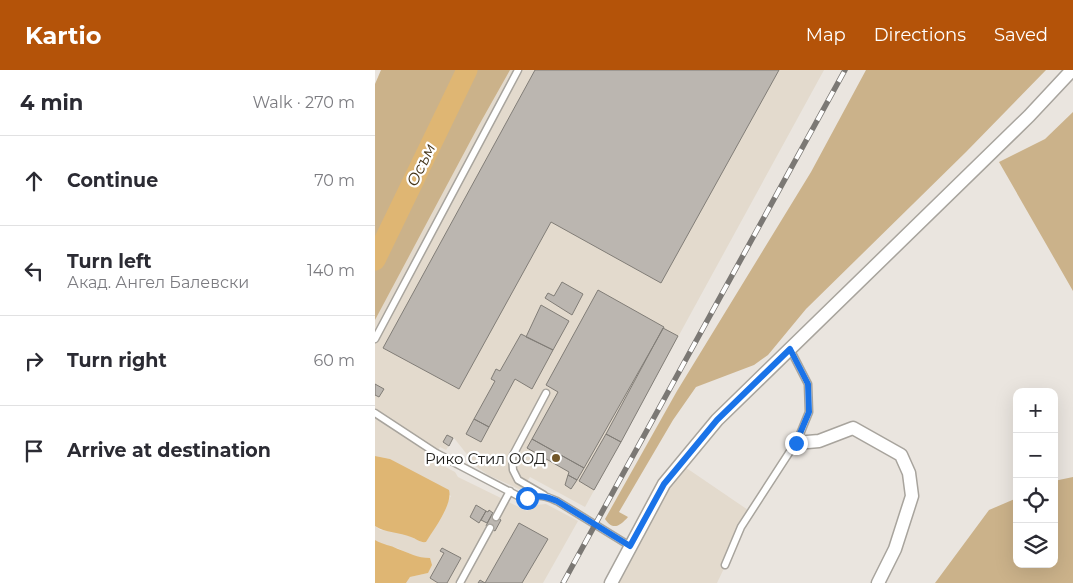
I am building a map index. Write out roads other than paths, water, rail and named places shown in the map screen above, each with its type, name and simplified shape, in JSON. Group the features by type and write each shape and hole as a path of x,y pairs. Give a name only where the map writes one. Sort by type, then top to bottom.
{"street":[{"path":"611,583 664,484 717,420 1029,116 1072,70"},
{"path":"796,443 819,441 853,428 901,455 909,473 912,496 895,549 878,583"}],"lane":[{"path":"375,339 518,70"},
{"path":"725,566 741,527 796,443 809,412 808,384 790,349"},
{"path":"546,392 511,457 513,470 519,480 570,508 630,546"},
{"path":"375,413 436,453 520,497 547,497"},
{"path":"496,517 510,491"},
{"path":"460,583 490,528"}],"waterway":[{"name":"Осъм","path":"375,260 467,70"}],"railway":[{"path":"563,583 845,70"}],"place":[{"name":"Рико Стил ООД","path":"556,458"}]}
